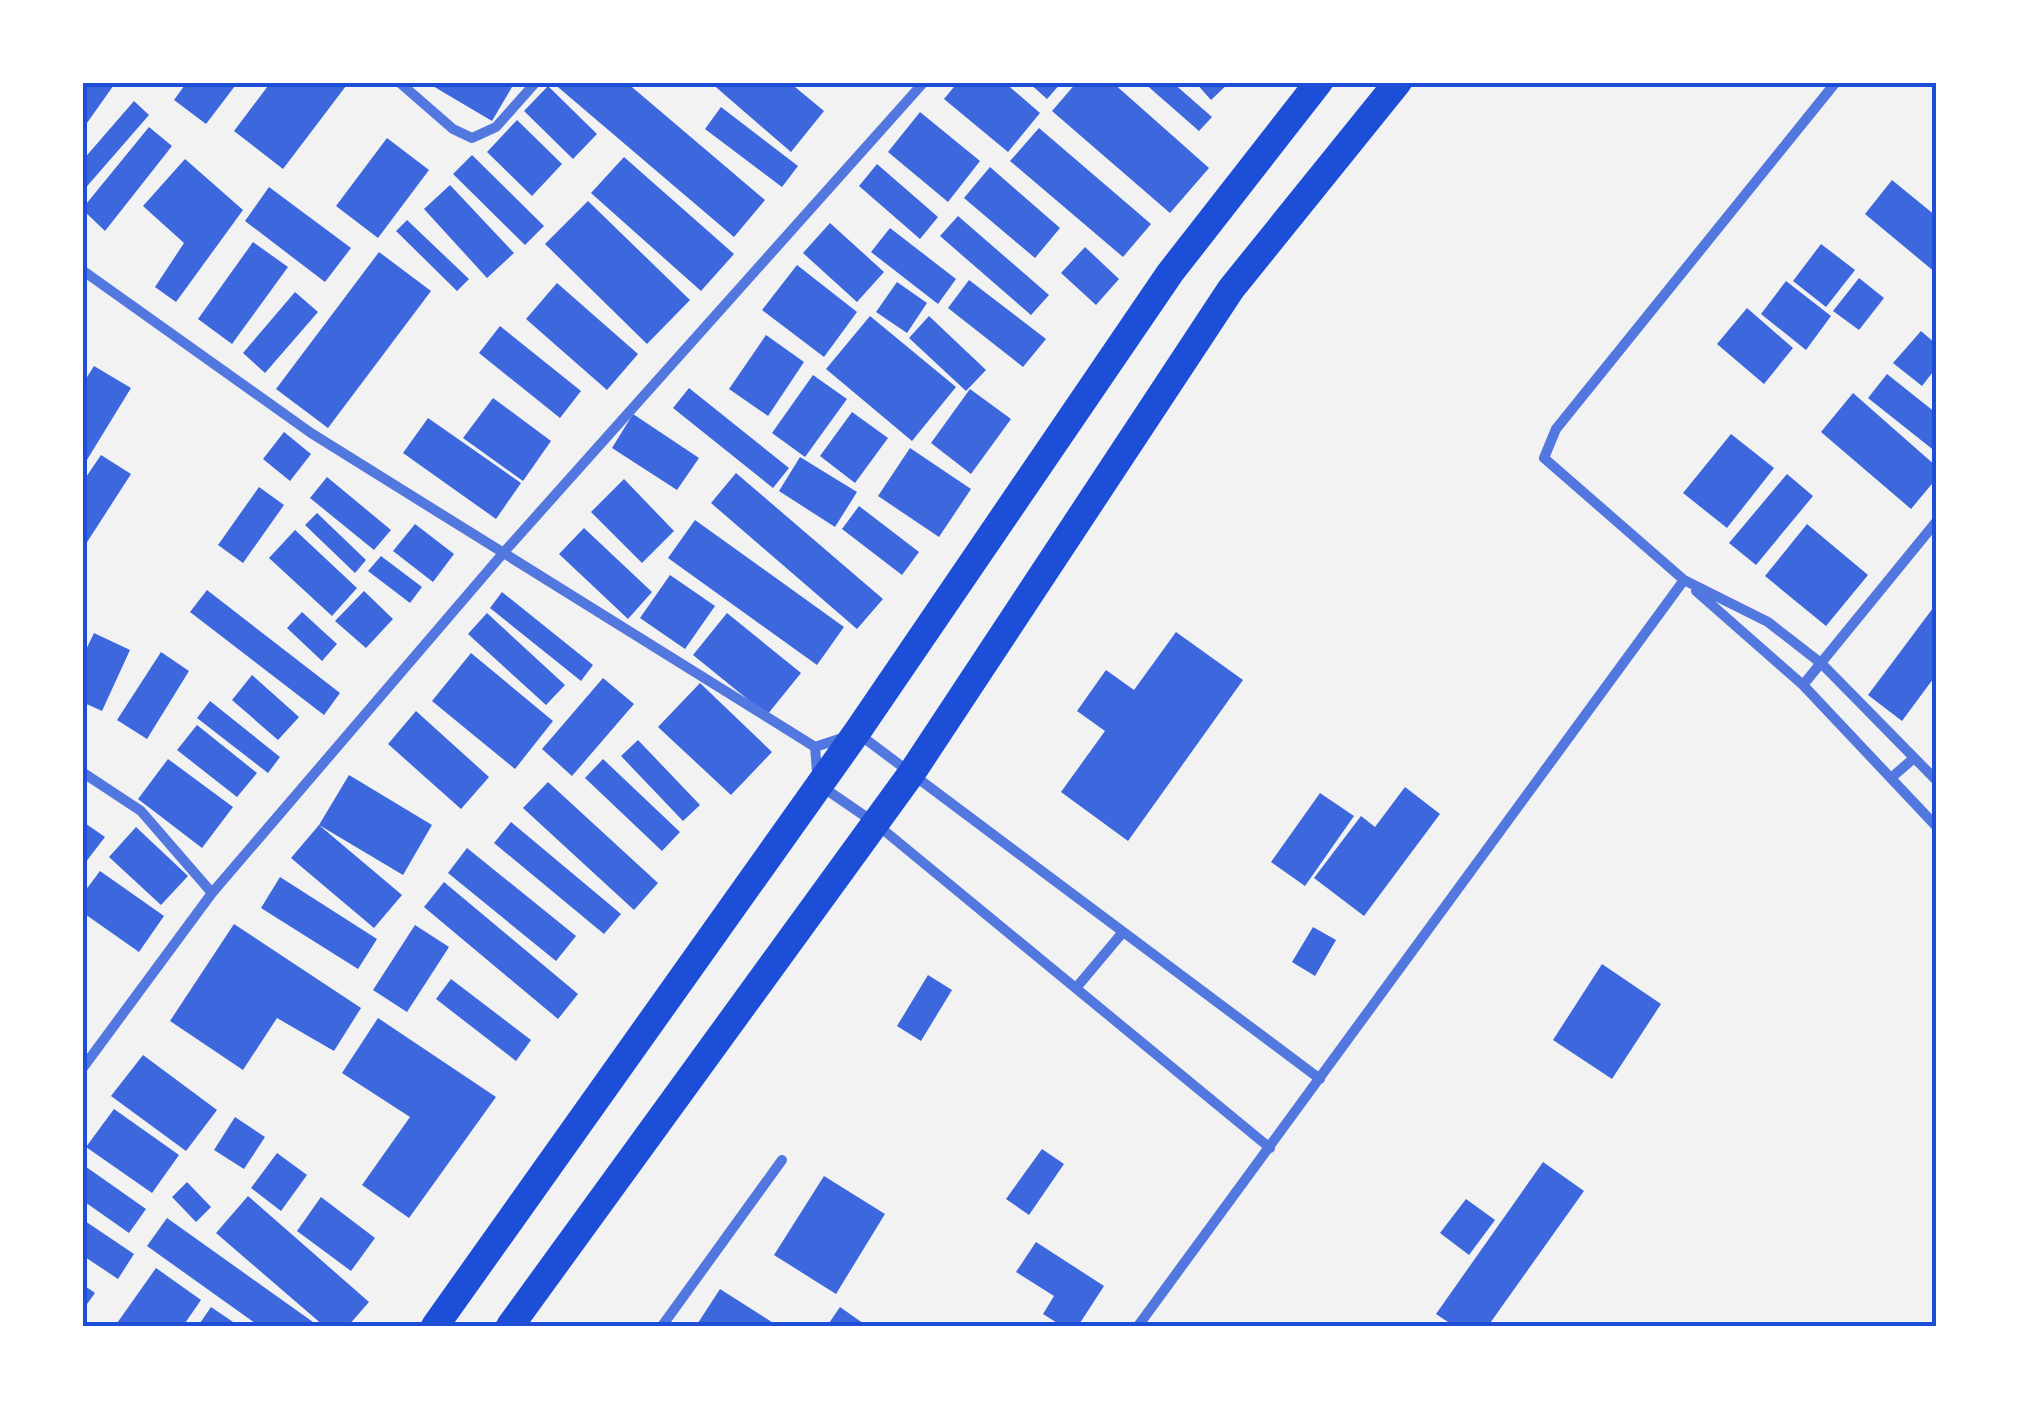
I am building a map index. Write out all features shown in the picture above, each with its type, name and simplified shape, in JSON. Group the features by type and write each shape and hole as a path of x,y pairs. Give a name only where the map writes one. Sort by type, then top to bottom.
{"highway":[{"path":"436,1326 857,732 1170,272 1320,82"},
{"path":"510,1326 911,774 1231,289 1398,82"}],"street":[{"path":"399,82 453,129 472,138 496,127 536,82"},
{"path":"82,1069 212,893 504,551 924,82"},
{"path":"1836,82 1544,448 1547,464 1803,685 1936,826"},
{"path":"82,270 311,433 815,748"},
{"path":"1803,685 1936,522"},
{"path":"1684,580 1768,622 1822,664 1936,780"},
{"path":"1138,1326 1684,580"},
{"path":"815,748 857,732 1320,1078"},
{"path":"815,748 818,784 875,823 1270,1148"},
{"path":"1891,778 1914,758"},
{"path":"82,772 141,810 212,893"},
{"path":"1076,988 1122,932"},
{"path":"662,1326 782,1160"}],"building":[{"path":"82,82 116,82 82,130"},
{"path":"187,82 238,82 206,124 174,100"},
{"path":"271,82 349,82 283,169 234,131"},
{"path":"426,82 515,82 492,121"},
{"path":"552,82 626,82 765,200 734,237"},
{"path":"710,82 789,82 824,111 791,152"},
{"path":"958,82 1004,82 1040,113 1008,152 944,99"},
{"path":"1028,82 1062,82 1047,99"},
{"path":"1077,82 1112,82 1209,168 1170,213 1052,111"},
{"path":"1143,82 1172,82 1212,117 1199,131"},
{"path":"1195,82 1230,82 1211,100"},
{"path":"548,86 597,134 573,159 524,111"},
{"path":"134,101 149,115 82,192 82,161"},
{"path":"721,107 798,166 782,187 705,129"},
{"path":"920,112 980,161 948,202 888,152"},
{"path":"517,120 562,164 532,196 487,152"},
{"path":"149,127 172,146 105,231 82,209"},
{"path":"1039,128 1151,224 1123,257 1010,161"},
{"path":"387,138 429,170 378,238 336,206"},
{"path":"472,155 544,226 525,245 453,174"},
{"path":"624,157 734,254 701,291 591,193"},
{"path":"185,159 243,210 176,302 155,287 184,243 143,206"},
{"path":"877,164 938,217 920,239 859,186"},
{"path":"990,167 1060,228 1035,258 964,198"},
{"path":"1892,180 1936,216 1936,273 1865,214"},
{"path":"450,185 514,253 487,278 424,209"},
{"path":"269,187 351,248 325,282 245,221"},
{"path":"588,201 690,300 647,344 545,244"},
{"path":"958,216 1049,295 1031,315 940,236"},
{"path":"407,220 469,279 457,291 396,231"},
{"path":"830,223 884,272 857,302 803,253"},
{"path":"890,228 956,279 938,304 871,252"},
{"path":"253,242 288,267 232,344 198,319"},
{"path":"1821,244 1855,270 1826,307 1793,281"},
{"path":"1085,247 1119,279 1096,305 1061,273"},
{"path":"379,252 431,291 328,428 276,389"},
{"path":"797,265 857,312 824,357 762,310"},
{"path":"1859,278 1884,298 1859,330 1833,311"},
{"path":"969,280 1046,339 1023,367 948,308"},
{"path":"1786,281 1831,316 1806,350 1761,314"},
{"path":"897,282 927,303 907,333 876,312"},
{"path":"557,283 638,354 607,390 526,319"},
{"path":"295,292 318,312 265,373 243,353"},
{"path":"1747,308 1793,348 1764,384 1717,344"},
{"path":"870,316 956,387 912,441 826,369"},
{"path":"929,316 986,370 966,391 909,338"},
{"path":"500,326 581,391 560,418 479,353"},
{"path":"1921,331 1936,344 1936,368 1922,386 1893,363"},
{"path":"766,335 804,362 768,416 729,389"},
{"path":"94,366 131,388 82,468 82,385"},
{"path":"1887,374 1936,413 1936,452 1868,398"},
{"path":"813,375 847,399 805,457 772,433"},
{"path":"689,388 789,468 773,488 673,408"},
{"path":"970,389 1011,419 971,474 931,443"},
{"path":"1853,393 1936,466 1936,479 1911,509 1821,432"},
{"path":"493,398 551,441 523,481 463,438"},
{"path":"852,412 888,438 855,483 820,456"},
{"path":"633,414 699,458 677,490 612,448"},
{"path":"428,418 521,483 496,519 403,453"},
{"path":"284,432 311,454 290,481 263,459"},
{"path":"1731,434 1774,468 1727,528 1683,493"},
{"path":"910,448 971,489 939,537 878,496"},
{"path":"101,455 131,474 82,550 82,483"},
{"path":"800,457 857,492 835,527 779,491"},
{"path":"736,473 883,599 857,629 711,503"},
{"path":"1787,474 1813,496 1756,565 1729,543"},
{"path":"327,477 391,530 374,550 310,498"},
{"path":"624,479 674,531 642,563 591,512"},
{"path":"259,487 284,505 243,563 218,545"},
{"path":"859,506 919,552 902,575 842,529"},
{"path":"317,513 366,560 355,573 305,525"},
{"path":"695,520 844,627 817,665 668,558"},
{"path":"415,524 454,554 433,582 393,551"},
{"path":"1807,524 1868,575 1826,626 1765,576"},
{"path":"584,528 652,592 628,619 559,554"},
{"path":"295,530 357,588 332,616 269,558"},
{"path":"381,556 422,587 410,603 368,571"},
{"path":"670,575 715,606 685,649 640,618"},
{"path":"207,590 340,693 324,715 190,612"},
{"path":"364,591 393,619 366,648 335,621"},
{"path":"502,592 593,665 581,681 490,608"},
{"path":"1936,604 1936,675 1902,721 1868,695"},
{"path":"302,612 337,644 322,661 287,628"},
{"path":"487,613 565,685 546,705 468,634"},
{"path":"727,613 801,673 767,715 693,655"},
{"path":"1176,632 1243,680 1128,841 1061,792 1105,731 1077,711 1106,670 1134,690"},
{"path":"94,633 130,650 102,711 82,702 82,658"},
{"path":"161,652 189,671 147,739 117,720"},
{"path":"471,653 553,721 515,769 432,701"},
{"path":"252,675 299,717 278,740 232,700"},
{"path":"603,678 634,704 572,776 542,749"},
{"path":"700,683 772,752 731,795 658,727"},
{"path":"210,701 280,757 268,773 197,718"},
{"path":"416,711 489,777 461,809 388,744"},
{"path":"197,725 257,773 237,797 177,750"},
{"path":"638,740 700,805 683,821 621,756"},
{"path":"168,759 233,807 202,848 138,799"},
{"path":"603,759 680,832 662,851 585,778"},
{"path":"349,775 432,825 403,875 319,825"},
{"path":"548,782 658,883 634,910 523,808"},
{"path":"1405,787 1440,814 1364,916 1314,878 1361,816 1375,827"},
{"path":"1320,793 1354,816 1305,886 1271,862"},
{"path":"82,821 105,837 82,867"},
{"path":"511,822 621,914 604,934 494,843"},
{"path":"319,825 402,895 374,928 291,858"},
{"path":"136,827 188,876 161,905 109,857"},
{"path":"467,848 576,936 556,961 448,873"},
{"path":"100,871 164,916 139,952 82,912 82,895"},
{"path":"280,877 377,939 358,969 261,908"},
{"path":"444,882 578,994 558,1019 424,907"},
{"path":"234,924 361,1008 334,1051 277,1018 243,1070 170,1021"},
{"path":"415,925 449,947 407,1012 373,990"},
{"path":"1313,927 1336,940 1315,976 1292,962"},
{"path":"1602,964 1661,1004 1612,1079 1553,1040"},
{"path":"928,975 952,990 921,1041 897,1026"},
{"path":"451,979 531,1040 516,1061 436,999"},
{"path":"378,1018 496,1097 409,1218 362,1185 410,1117 342,1073"},
{"path":"143,1055 217,1110 186,1151 111,1096"},
{"path":"114,1109 179,1155 152,1193 86,1147"},
{"path":"235,1117 265,1137 244,1169 214,1150"},
{"path":"1042,1149 1064,1164 1029,1215 1006,1199"},
{"path":"277,1153 307,1175 281,1211 251,1188"},
{"path":"1543,1162 1584,1191 1488,1326 1454,1326 1436,1314"},
{"path":"82,1164 146,1209 129,1233 82,1200"},
{"path":"824,1176 885,1214 836,1294 774,1255"},
{"path":"187,1182 211,1207 196,1222 172,1197"},
{"path":"248,1196 369,1302 348,1326 324,1326 216,1233"},
{"path":"321,1197 375,1238 351,1271 297,1231"},
{"path":"1466,1199 1495,1220 1469,1255 1440,1233"},
{"path":"167,1218 313,1322 310,1326 259,1326 147,1246"},
{"path":"82,1219 134,1254 118,1279 82,1255"},
{"path":"1036,1242 1104,1286 1078,1326 1062,1326 1043,1314 1054,1296 1016,1272"},
{"path":"156,1268 201,1300 183,1326 115,1326"},
{"path":"82,1284 95,1293 82,1311"},
{"path":"720,1289 778,1326 696,1326"},
{"path":"211,1307 239,1326 198,1326"},
{"path":"840,1307 867,1326 827,1326"}]}
